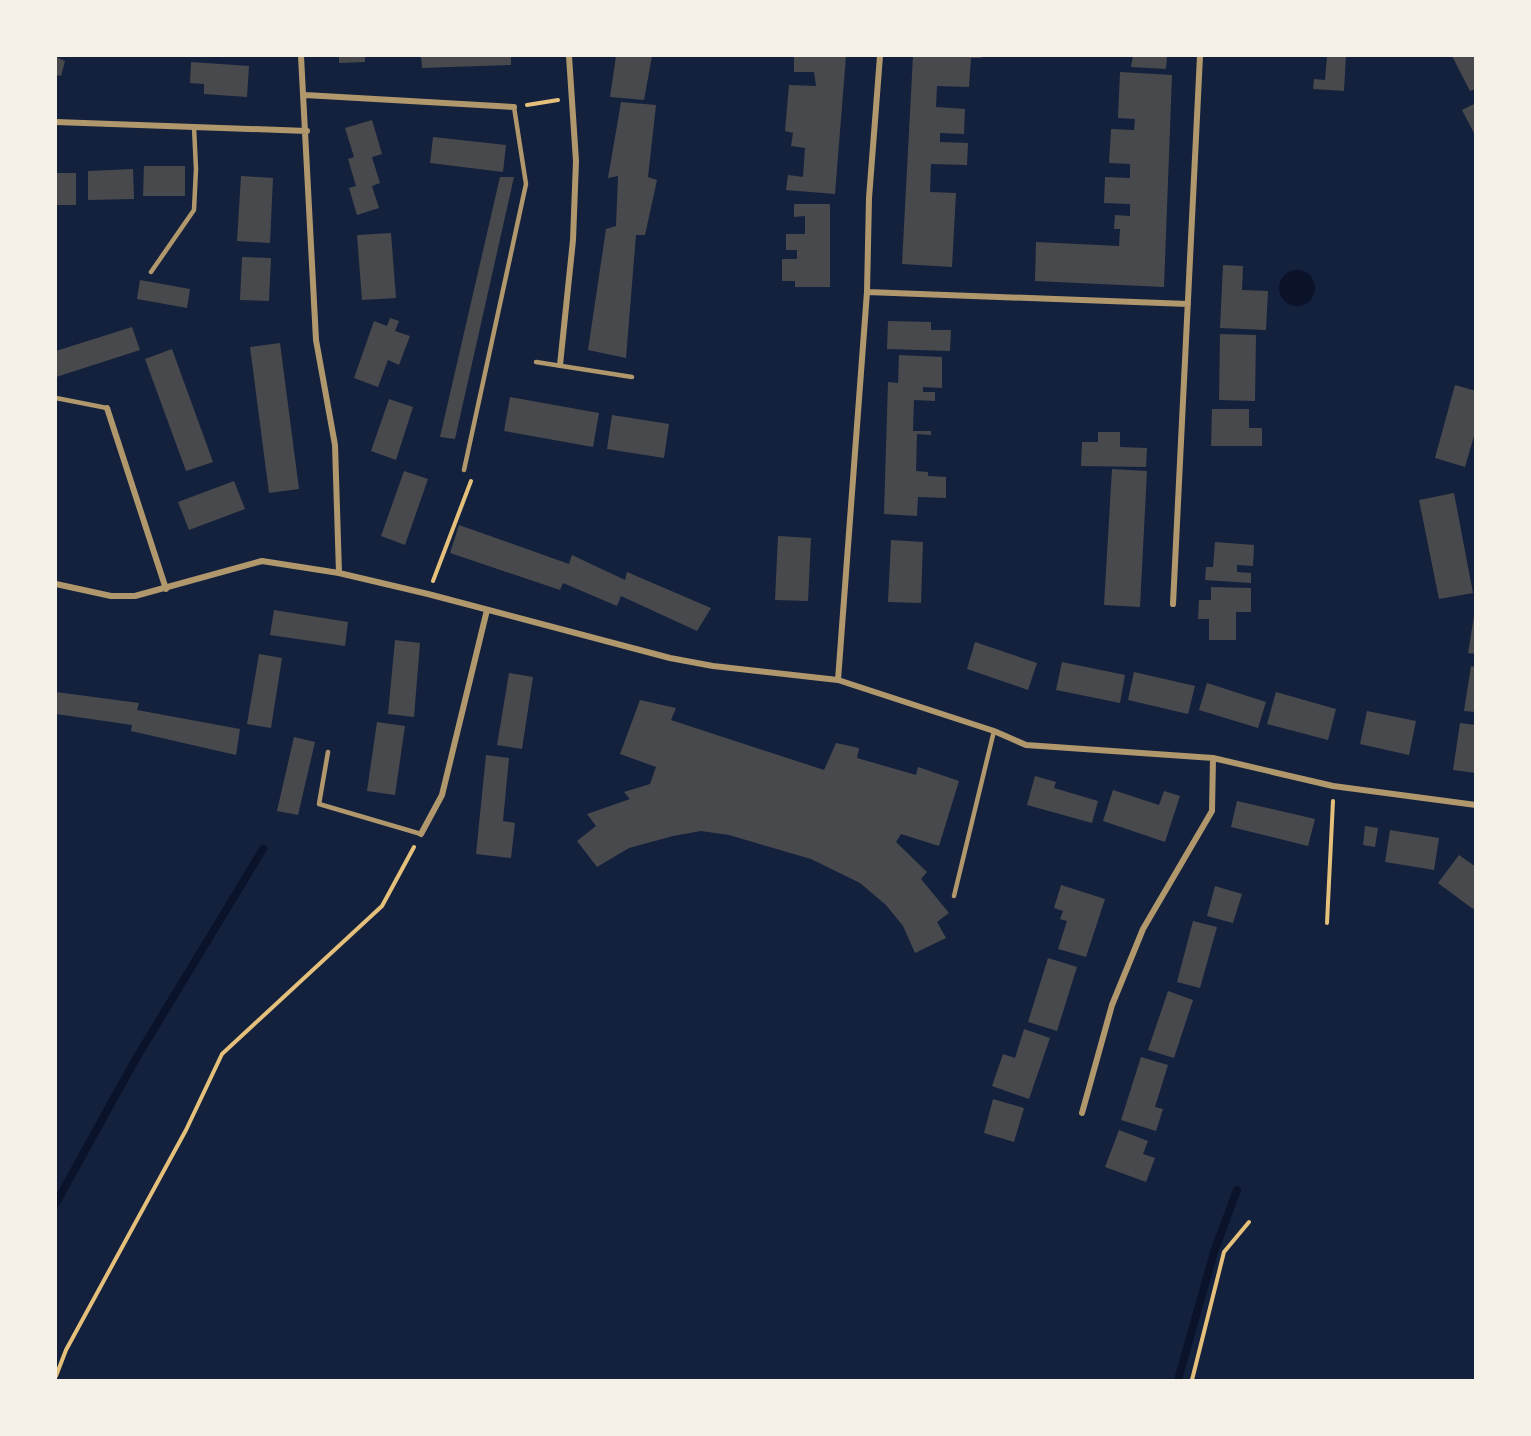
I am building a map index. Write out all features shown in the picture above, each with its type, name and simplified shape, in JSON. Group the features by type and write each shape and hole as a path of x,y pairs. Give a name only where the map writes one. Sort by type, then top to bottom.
{"street":[{"path":"301,56 305,95 316,340 335,445 339,573"},
{"path":"560,365 573,240 576,161 569,56"},
{"path":"838,680 867,292 870,198 880,56"},
{"path":"1173,604 1200,56"},
{"path":"305,95 514,107"},
{"path":"56,122 306,131"},
{"path":"867,292 1188,304"},
{"path":"107,408 166,590"},
{"path":"56,584 111,596 135,596 166,590 262,561 339,573 702,664 838,680 994,731 1026,745 1213,758 1333,786 1476,805"},
{"path":"421,834 442,795 487,610"},
{"path":"1082,1113 1112,1005 1143,929 1212,811 1213,758"}],"lane":[{"path":"464,470 526,184 514,107"},
{"path":"151,272 194,210 196,169 194,127"},
{"path":"536,362 632,377"},
{"path":"56,398 107,408"},
{"path":"954,896 994,731"},
{"path":"328,752 319,804 421,834"}],"path":[{"path":"514,107 572,97"},
{"path":"428,594 474,473 464,470"},
{"path":"1327,923 1333,786"},
{"path":"56,1376 66,1350 186,1130 222,1054 382,906 421,834"},
{"path":"1192,1380 1224,1252 1249,1222"}],"water":[{"path":"1297,270 1310,275 1315,288 1310,301 1297,306 1284,301 1279,288 1284,275"}],"building":[{"path":"339,56 365,56 365,62 339,63"},
{"path":"421,56 511,56 511,65 422,68"},
{"path":"616,56 652,56 644,100 610,97"},
{"path":"846,56 835,194 786,190 788,175 803,177 805,148 791,146 793,133 785,131 789,85 816,86 814,72 794,72 794,57"},
{"path":"913,56 982,56 971,58 969,87 937,86 936,107 965,109 964,134 940,133 940,142 968,143 967,165 931,164 930,192 956,193 952,267 902,264"},
{"path":"1133,56 1167,56 1166,69 1131,67"},
{"path":"1327,56 1346,56 1344,91 1313,89 1314,79 1325,80"},
{"path":"1452,56 1476,56 1476,89 1470,91"},
{"path":"56,57 65,61 61,76 56,75"},
{"path":"191,62 249,66 247,97 204,94 204,84 190,83"},
{"path":"1120,72 1172,75 1164,287 1035,281 1036,242 1119,246 1120,229 1114,229 1115,215 1130,216 1130,204 1104,203 1105,177 1130,178 1130,164 1109,163 1111,129 1134,130 1135,119 1118,118"},
{"path":"621,102 656,105 648,177 657,180 645,235 636,235 626,358 588,350 606,229 616,226 618,176 608,178"},
{"path":"1476,103 1476,137 1462,110"},
{"path":"372,120 382,154 372,157 380,183 372,186 379,208 357,215 349,188 356,186 348,159 354,157 345,128"},
{"path":"433,137 506,145 503,172 430,163"},
{"path":"144,166 185,166 185,196 143,196"},
{"path":"133,169 134,199 88,200 88,171"},
{"path":"56,173 76,173 76,205 56,205"},
{"path":"241,176 273,178 270,243 237,241"},
{"path":"500,177 514,177 455,439 440,437"},
{"path":"794,204 830,204 830,287 795,287 795,281 782,281 782,259 797,259 797,250 786,250 786,234 805,234 805,216 794,217"},
{"path":"391,233 396,298 362,300 357,235"},
{"path":"242,257 271,258 269,301 240,300"},
{"path":"1223,265 1243,266 1242,290 1268,291 1266,330 1220,328"},
{"path":"140,280 190,289 187,308 137,299"},
{"path":"390,318 399,321 395,331 410,336 399,365 388,360 378,387 354,378 374,321 387,326"},
{"path":"888,321 931,322 931,330 951,330 950,351 887,349"},
{"path":"132,327 140,350 56,377 56,351"},
{"path":"1220,334 1256,335 1255,401 1219,400"},
{"path":"280,343 299,489 269,493 250,347"},
{"path":"172,349 213,462 186,471 145,359"},
{"path":"899,355 942,357 942,388 923,387 923,392 935,392 935,401 914,400 913,431 931,431 931,435 917,434 916,471 928,472 928,476 946,477 946,498 918,497 917,516 884,514 888,382 898,383"},
{"path":"1455,385 1476,391 1476,429 1465,467 1435,458"},
{"path":"510,397 599,413 593,447 504,431"},
{"path":"389,399 413,407 396,460 371,451"},
{"path":"1212,409 1249,409 1249,428 1262,428 1262,446 1211,446"},
{"path":"612,415 669,424 664,458 607,449"},
{"path":"1098,432 1120,432 1120,447 1147,448 1146,467 1081,466 1082,442 1098,442"},
{"path":"1112,469 1147,471 1140,607 1104,605"},
{"path":"404,471 428,479 405,545 381,536"},
{"path":"234,481 245,509 189,530 178,502"},
{"path":"1454,493 1473,593 1439,599 1419,500"},
{"path":"459,525 569,564 572,555 625,580 627,572 711,608 697,631 621,596 617,606 563,583 560,590 450,553"},
{"path":"778,536 811,538 808,601 775,600"},
{"path":"891,540 923,542 921,603 888,602"},
{"path":"1215,542 1254,545 1253,566 1237,565 1237,572 1251,573 1251,583 1205,580 1206,567 1213,567"},
{"path":"1211,587 1251,588 1251,612 1236,612 1236,640 1209,640 1209,619 1198,619 1199,600 1211,600"},
{"path":"274,610 348,622 345,646 270,635"},
{"path":"1474,616 1476,616 1476,654 1468,653"},
{"path":"395,640 420,643 414,717 388,714"},
{"path":"975,642 1037,663 1028,690 967,669"},
{"path":"259,654 282,658 271,728 247,724"},
{"path":"1062,662 1125,675 1120,703 1056,690"},
{"path":"1471,666 1476,667 1476,712 1464,711"},
{"path":"1134,672 1195,686 1188,714 1128,700"},
{"path":"509,673 533,677 522,749 497,745"},
{"path":"1207,683 1266,702 1258,728 1199,710"},
{"path":"56,692 139,703 137,710 240,729 236,755 131,731 132,725 56,714"},
{"path":"1276,692 1336,709 1328,740 1267,724"},
{"path":"640,700 676,708 671,720 824,770 836,743 859,748 857,758 916,775 918,767 959,781 939,846 901,834 896,842 927,872 921,879 949,913 937,922 946,938 915,953 903,926 886,905 860,883 811,859 729,835 701,831 673,836 629,848 597,867 577,841 596,826 587,814 630,799 624,792 650,784 656,767 620,754"},
{"path":"1367,711 1416,721 1409,755 1360,744"},
{"path":"377,722 405,726 395,795 367,791"},
{"path":"1460,723 1476,725 1476,773 1453,770"},
{"path":"294,737 315,742 298,815 277,811"},
{"path":"486,755 509,758 503,821 515,823 511,858 476,854"},
{"path":"1035,776 1056,782 1054,788 1098,801 1092,823 1027,805"},
{"path":"1113,790 1159,805 1164,791 1180,796 1165,842 1103,821"},
{"path":"1237,801 1315,819 1308,846 1231,827"},
{"path":"1365,826 1378,828 1375,847 1363,845"},
{"path":"1390,830 1439,838 1434,870 1385,862"},
{"path":"1459,855 1476,867 1476,905 1473,909 1438,883"},
{"path":"1061,885 1105,899 1086,957 1058,949 1067,921 1060,919 1063,911 1054,908"},
{"path":"1215,886 1242,894 1233,923 1207,916"},
{"path":"1193,921 1217,927 1200,988 1177,982"},
{"path":"1048,958 1077,967 1057,1031 1028,1022"},
{"path":"1168,991 1193,1000 1174,1058 1148,1050"},
{"path":"1024,1029 1050,1038 1029,1099 992,1086 1003,1054 1015,1058"},
{"path":"1141,1057 1168,1065 1155,1107 1163,1109 1156,1131 1121,1120"},
{"path":"993,1099 1024,1108 1014,1142 984,1133"},
{"path":"1119,1130 1148,1141 1143,1154 1155,1158 1146,1182 1105,1167"}],"waterway":[{"path":"56,1203 134,1062 263,849"},
{"path":"1178,1380 1214,1252 1237,1190"}]}
